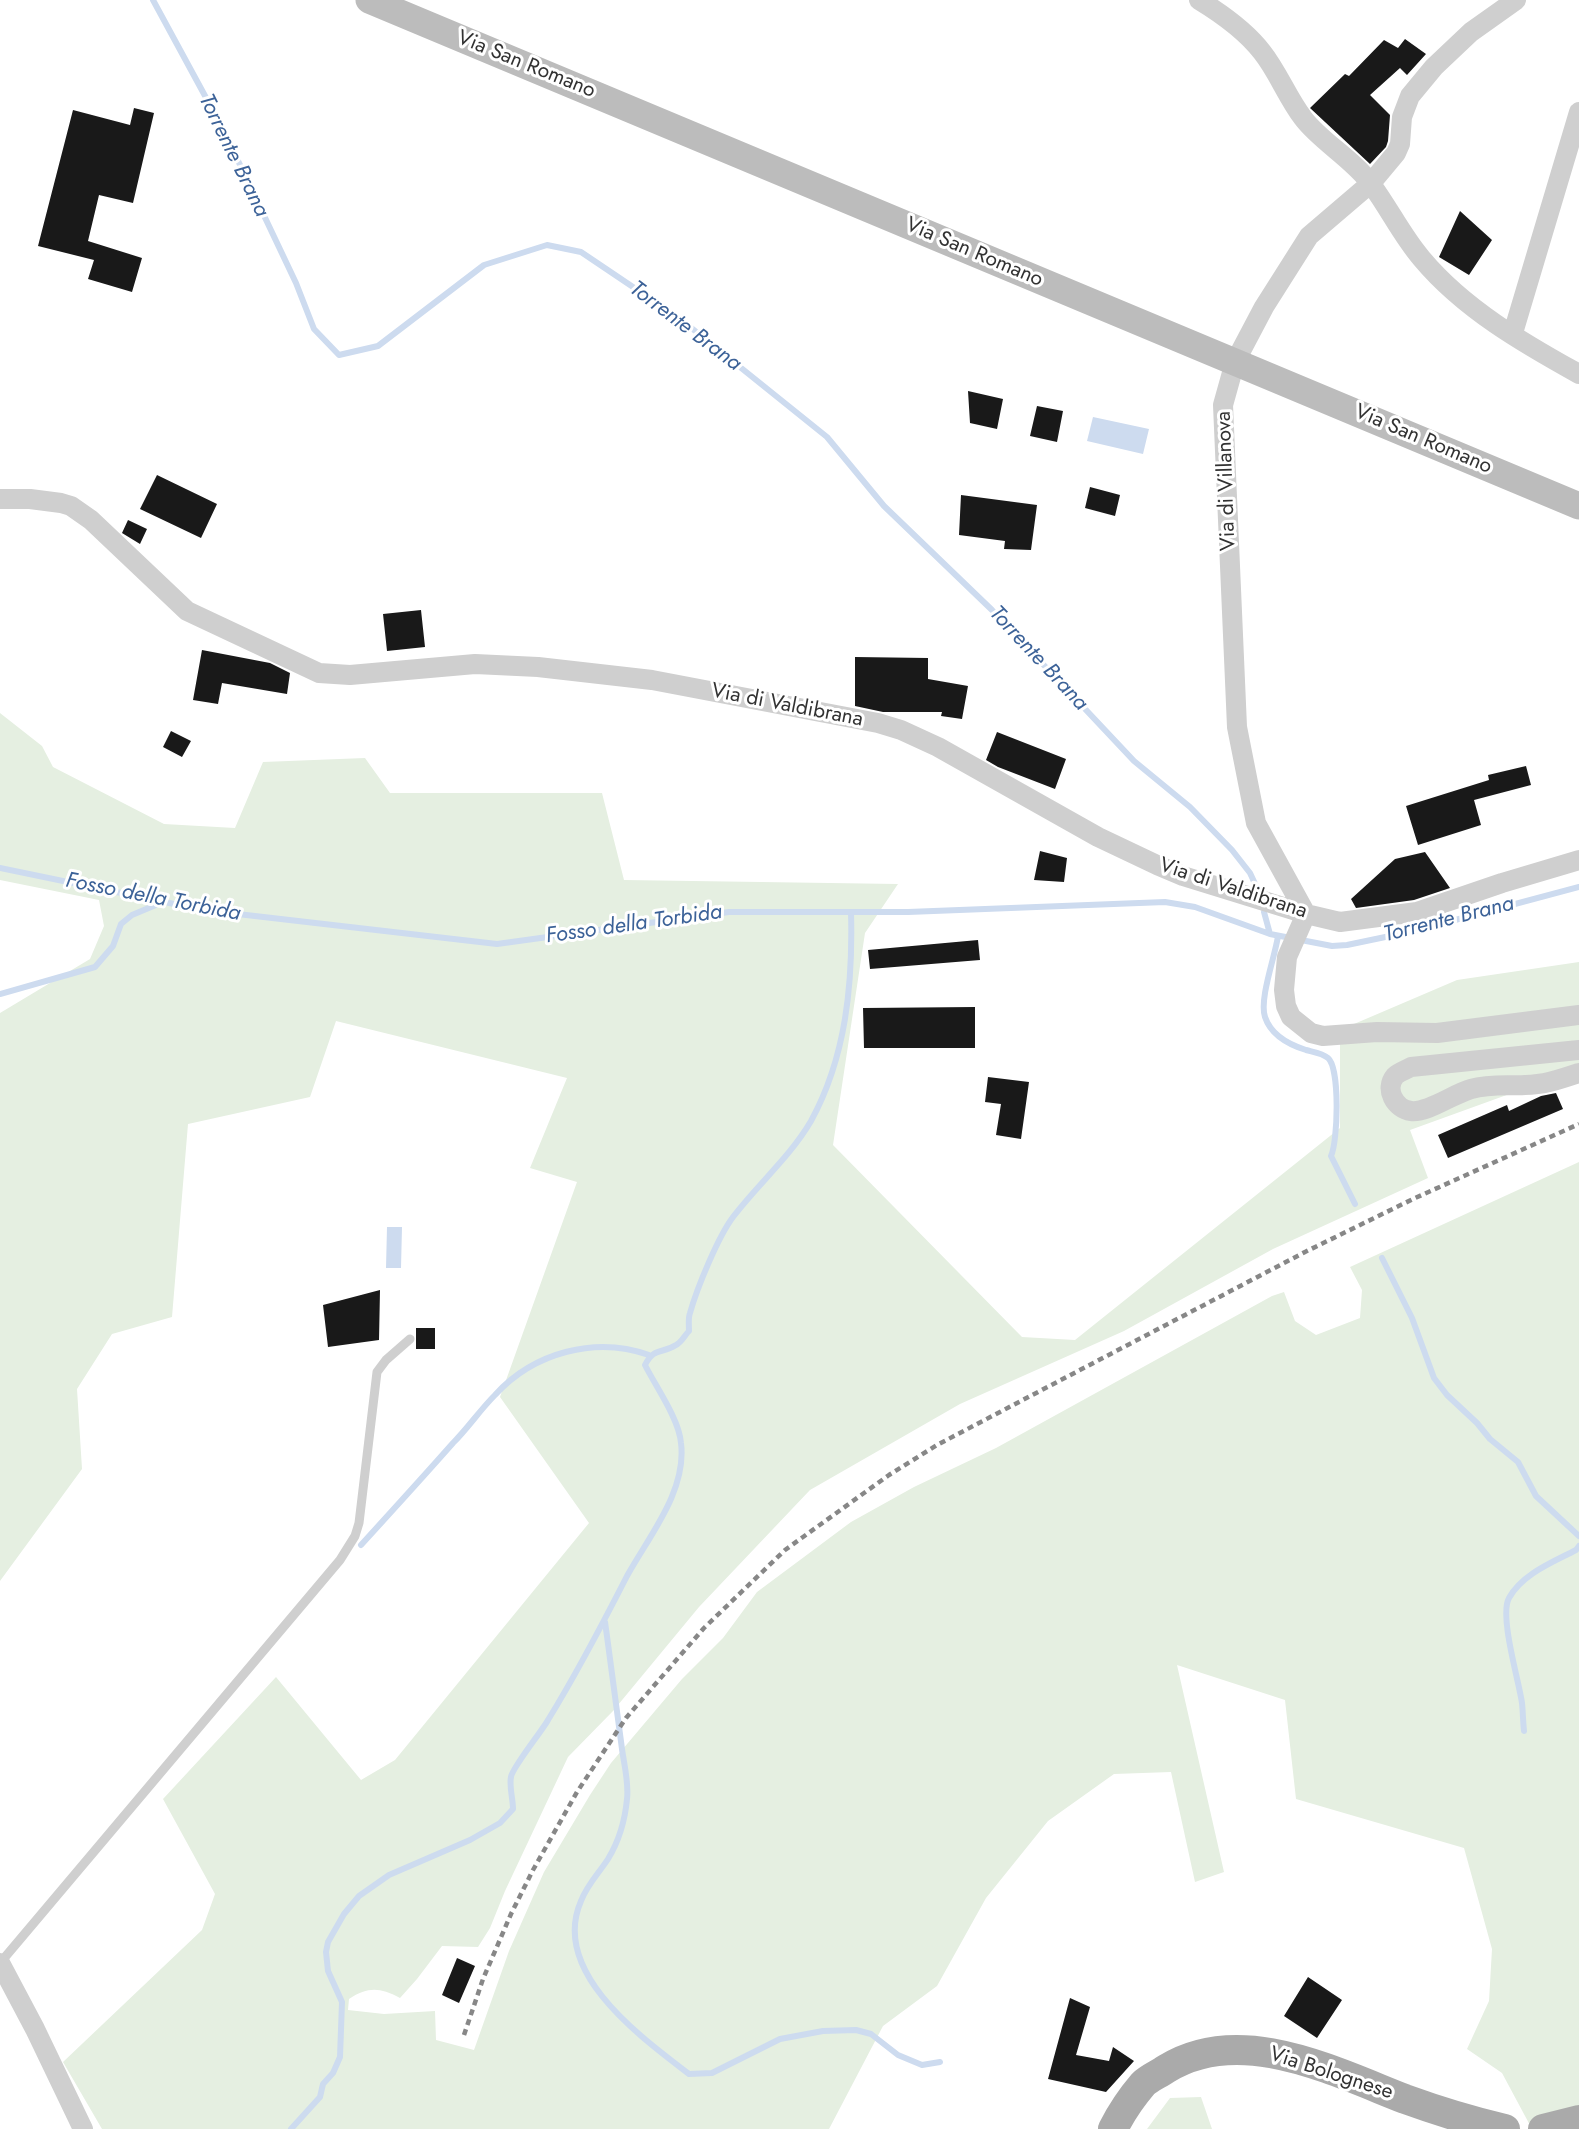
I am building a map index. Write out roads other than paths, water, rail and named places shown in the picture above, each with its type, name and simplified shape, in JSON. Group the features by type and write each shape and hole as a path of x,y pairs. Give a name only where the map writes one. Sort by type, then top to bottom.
{"main road":[{"name":"Via Bolognese","path":"1113,2129 1124,2108 1145,2082 1173,2065 1200,2054 1226,2051 1259,2051 1293,2058 1451,2115 1505,2129"},
{"path":"1543,2129 1579,2120"}],"street":[{"name":"Via San Romano","path":"369,0 1579,506"},
{"path":"1199,0 1219,12 1262,52 1303,118 1371,183 1403,234 1445,284 1475,310 1546,356 1579,374"},
{"name":"Via di Villanova","path":"1306,914 1256,823 1237,727 1223,405 1235,362 1264,307 1309,236 1371,183 1400,144 1404,108 1418,85 1471,32 1516,0"},
{"path":"1513,333 1579,112"},
{"name":"Via di Valdibrana","path":"0,499 30,499 70,506 91,520 187,611 319,673 350,675 475,664 538,667 652,680 878,723 901,729 938,747 1098,837 1157,865 1183,876 1306,914 1340,922 1417,912 1579,860"},
{"path":"1306,914 1287,957 1284,990 1291,1017 1311,1033 1323,1036 1377,1032 1437,1033 1579,1015"},
{"path":"1579,1050 1411,1067 1396,1074 1392,1084 1392,1093 1394,1102 1399,1107 1413,1111 1427,1108 1473,1088 1543,1084 1579,1073"},
{"path":"0,1963 83,2129"}],"lane":[{"path":"0,1963 345,1554 355,1536 362,1509 377,1372 386,1360 410,1339"}],"water":[{"path":"1093,417 1149,429 1143,454 1087,441"},
{"path":"387,1227 402,1227 401,1268 386,1268"}],"waterway":[{"name":"Torrente Brana","path":"153,0 223,129 296,283 314,329 339,355 378,346 484,265 547,245 581,252 679,318 827,437 884,506 992,610 1134,761 1190,807 1232,850 1250,873 1257,888"},
{"name":"Fosso della Torbida","path":"0,868 203,910 497,944 729,912 908,912 1165,902 1195,907 1270,934 1332,946 1414,931 1579,887"},
{"path":"0,994 95,967 113,946 121,924 132,915 163,902"},
{"path":"291,2129 320,2097 323,2084 333,2073 340,2057 342,2002 328,1971 326,1952 328,1942 344,1914 359,1896 389,1875 470,1840 500,1823 513,1809 510,1784 513,1772 569,1685 672,1496 681,1461 681,1443 672,1414 645,1365 655,1353 678,1344 689,1331 689,1315 698,1290 727,1226 803,1134 823,1097 840,1046 845,1020 851,966 851,912"},
{"name":"Torrente Brana","path":"1264,912 1270,934"},
{"path":"1278,936 1264,1000 1265,1017 1276,1034 1300,1048 1323,1055 1332,1064 1337,1105 1331,1156 1355,1204"},
{"path":"1382,1258 1412,1318 1434,1378 1447,1395 1477,1423 1490,1439 1518,1462 1536,1496 1579,1536"},
{"path":"361,1545 490,1401 511,1380 528,1368 547,1358 587,1348 608,1347 649,1355"},
{"path":"1524,1731 1522,1703 1506,1619 1509,1598 1530,1575 1576,1550 1579,1546"},
{"path":"605,1622 627,1780 627,1799 618,1838 608,1859 581,1901 575,1927 578,1953 589,1977 605,2000 626,2022 689,2074 712,2073 780,2039 823,2031 856,2030 871,2034 898,2055 922,2065 940,2062"}],"railway":[{"path":"464,2035 483,1979 511,1914 577,1792 626,1718 704,1628 785,1550 889,1475 937,1445 1305,1252 1413,1199 1579,1124"}]}
